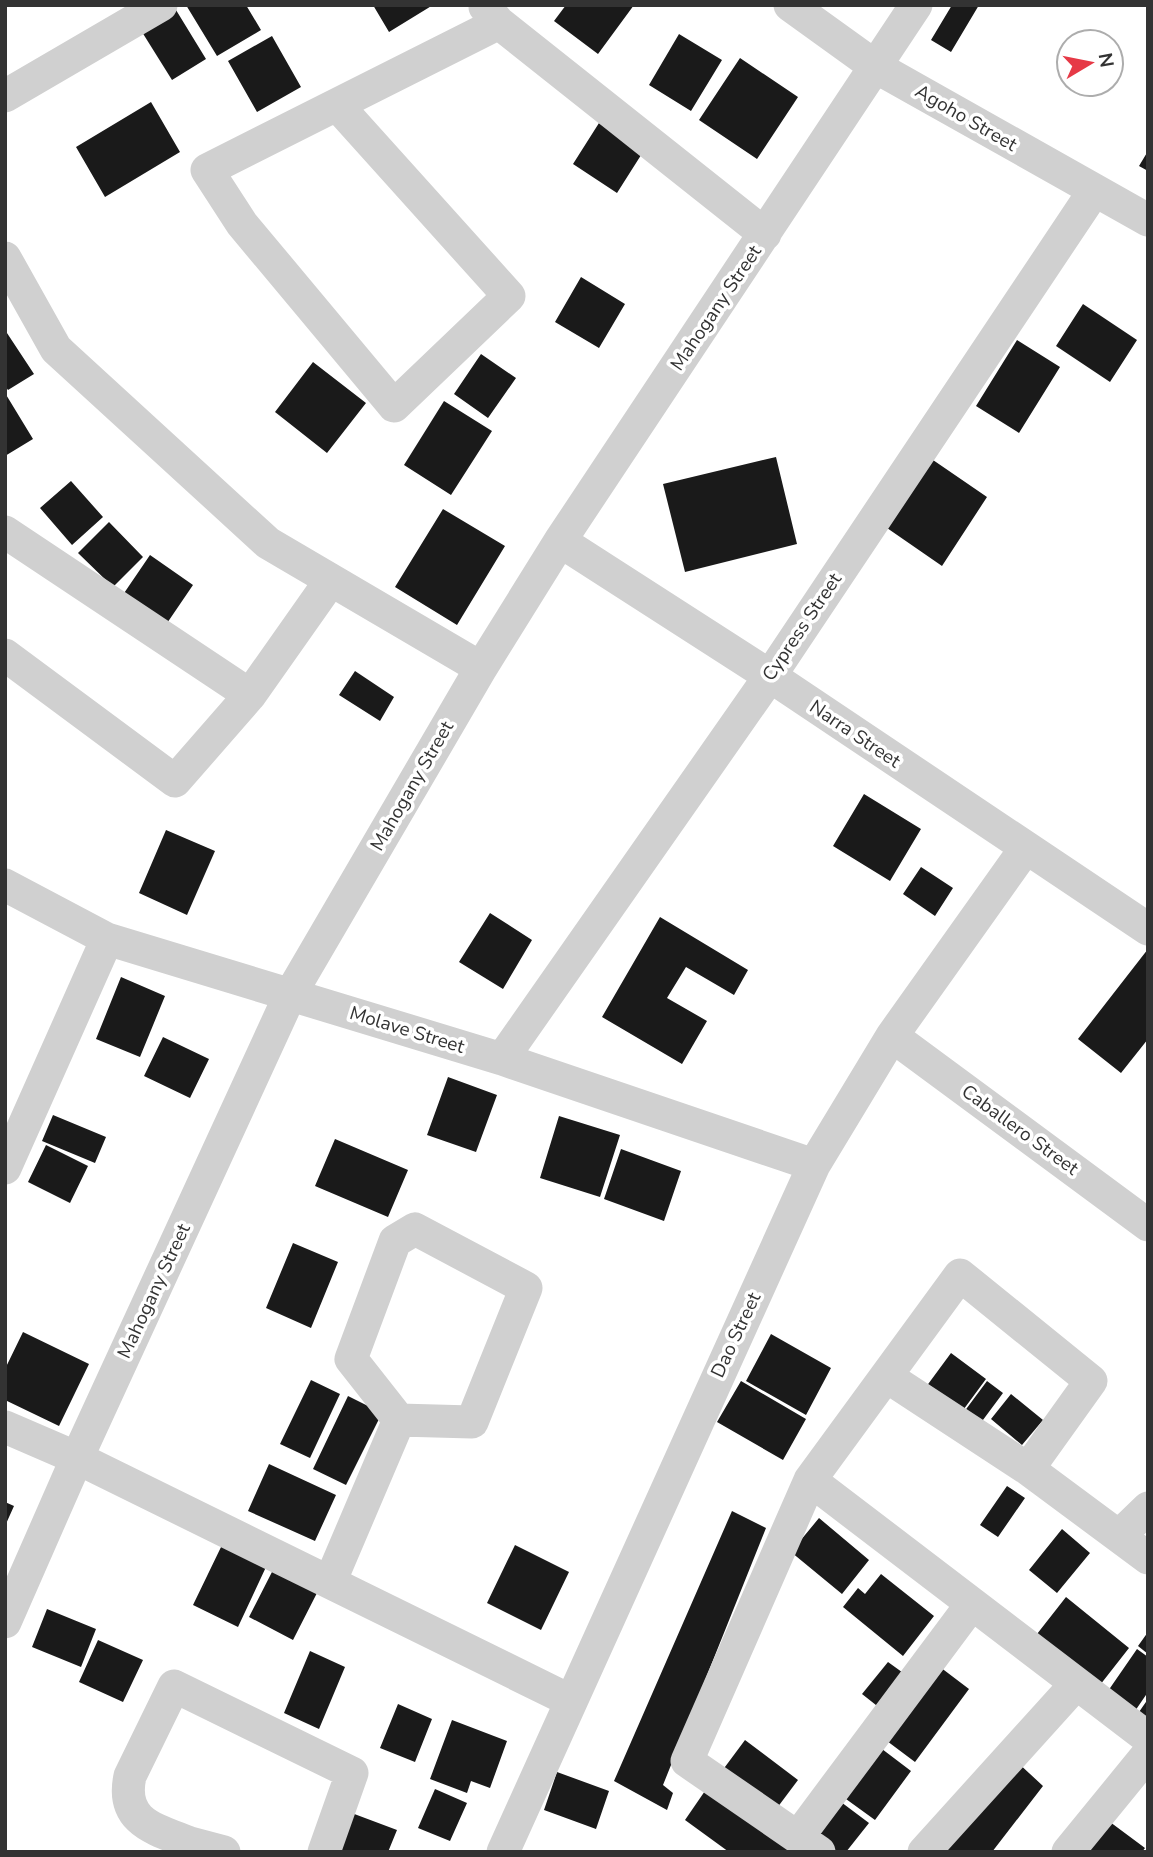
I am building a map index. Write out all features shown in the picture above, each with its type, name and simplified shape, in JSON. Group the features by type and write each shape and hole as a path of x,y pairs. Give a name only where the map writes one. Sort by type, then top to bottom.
{"street":[{"path":"5,96 161,5"},
{"name":"Agoho Street","path":"790,5 876,66 1148,220"},
{"name":"Mahogany Street","path":"5,1622 77,1458 290,995 481,668 560,541 916,5"},
{"path":"338,106 509,296 394,406 242,224 207,170 338,106 491,14 765,234"},
{"name":"Cypress Street","path":"502,1059 770,676 1094,191"},
{"path":"5,258 56,349 268,543 481,668"},
{"path":"5,532 250,695"},
{"name":"Narra Street","path":"560,541 770,676 1148,929"},
{"path":"5,655 175,781 250,695 331,580"},
{"name":"Dao Street","path":"503,1852 569,1700 814,1166 892,1036 1025,849"},
{"name":"Molave Street","path":"9,894 107,939 502,1059 814,1166"},
{"path":"5,1168 107,939"},
{"name":"Caballero Street","path":"892,1036 1148,1225"},
{"path":"415,1229 526,1288 472,1422 399,1420 351,1359 395,1241 415,1229"},
{"path":"971,1605 809,1844 687,1761 810,1480 960,1275 1091,1381 1028,1469"},
{"path":"886,1376 1028,1469 1148,1558"},
{"path":"330,1582 399,1420"},
{"path":"5,1427 77,1458 569,1700"},
{"path":"810,1480 1148,1738"},
{"path":"1119,1536 1148,1508"},
{"path":"924,1852 1076,1684"},
{"path":"224,1852 189,1847 139,1820 131,1807 127,1791 131,1776 174,1686 352,1773 324,1852"},
{"path":"1068,1852 1148,1754"}],"building":[{"path":"186,5 246,5 261,30 217,56"},
{"path":"373,5 433,5 389,32"},
{"path":"566,5 634,5 598,54 554,21"},
{"path":"952,5 979,5 951,52 931,40"},
{"path":"176,10 206,59 172,80 142,32"},
{"path":"679,34 722,60 691,111 649,85"},
{"path":"272,36 301,87 257,112 228,61"},
{"path":"740,58 798,97 757,159 699,120"},
{"path":"151,102 180,152 105,197 76,147"},
{"path":"599,123 643,152 617,193 573,164"},
{"path":"1148,151 1148,171 1139,166"},
{"path":"581,277 625,304 599,348 555,322"},
{"path":"1083,304 1137,340 1110,382 1056,346"},
{"path":"5,330 34,374 8,390 5,386"},
{"path":"1017,340 1060,367 1019,433 976,406"},
{"path":"481,354 516,378 488,418 454,394"},
{"path":"313,362 366,403 327,453 275,412"},
{"path":"5,393 33,439 5,456"},
{"path":"444,401 492,431 451,495 404,465"},
{"path":"776,457 797,544 685,572 663,484"},
{"path":"933,460 987,497 942,566 887,528"},
{"path":"71,481 103,517 72,545 40,508"},
{"path":"443,509 505,546 457,625 395,587"},
{"path":"109,522 143,557 113,587 78,553"},
{"path":"150,555 193,585 161,632 118,602"},
{"path":"355,671 394,697 380,721 339,695"},
{"path":"864,794 921,829 890,881 833,846"},
{"path":"166,830 215,851 187,915 139,893"},
{"path":"921,867 953,888 935,916 903,894"},
{"path":"490,913 532,940 503,989 459,962"},
{"path":"660,917 748,970 734,995 686,967 667,998 707,1021 682,1064 602,1017"},
{"path":"1148,949 1148,1039 1121,1073 1078,1039"},
{"path":"121,977 165,996 140,1057 96,1039"},
{"path":"163,1037 209,1059 190,1098 144,1076"},
{"path":"448,1077 497,1095 476,1152 427,1135"},
{"path":"53,1115 106,1137 95,1163 42,1141"},
{"path":"559,1116 620,1135 600,1197 540,1178"},
{"path":"335,1139 408,1170 388,1217 315,1186"},
{"path":"46,1145 88,1166 70,1203 28,1182"},
{"path":"621,1149 681,1171 664,1221 604,1199"},
{"path":"293,1243 338,1262 311,1328 266,1308"},
{"path":"23,1332 89,1364 59,1426 5,1400 5,1369"},
{"path":"771,1334 831,1368 806,1415 746,1381"},
{"path":"951,1353 986,1379 958,1417 923,1391"},
{"path":"311,1380 340,1394 310,1458 280,1444"},
{"path":"741,1381 806,1419 783,1460 717,1422"},
{"path":"987,1381 1003,1393 974,1432 958,1420"},
{"path":"1011,1394 1043,1420 1022,1445 991,1419"},
{"path":"348,1396 382,1413 346,1485 313,1469"},
{"path":"269,1464 336,1495 315,1541 248,1511"},
{"path":"1007,1486 1025,1498 998,1537 980,1525"},
{"path":"5,1502 14,1506 5,1526"},
{"path":"732,1511 766,1528 663,1785 673,1793 667,1810 614,1781"},
{"path":"819,1518 869,1560 842,1594 791,1552"},
{"path":"1062,1529 1090,1553 1057,1593 1029,1570"},
{"path":"222,1545 266,1567 238,1627 193,1605"},
{"path":"515,1545 569,1572 541,1630 487,1603"},
{"path":"274,1568 318,1591 293,1640 249,1617"},
{"path":"881,1574 934,1616 903,1656 843,1607 858,1588 865,1594"},
{"path":"1066,1597 1129,1648 1100,1685 1037,1634"},
{"path":"47,1609 96,1629 81,1667 32,1647"},
{"path":"1148,1632 1148,1654 1138,1646"},
{"path":"98,1640 143,1660 123,1702 79,1682"},
{"path":"1137,1649 1148,1657 1148,1692 1135,1711 1108,1691"},
{"path":"310,1651 345,1667 319,1729 284,1713"},
{"path":"888,1662 906,1675 881,1709 862,1694"},
{"path":"940,1667 969,1689 915,1762 887,1741"},
{"path":"1148,1699 1148,1718 1139,1712"},
{"path":"398,1704 432,1719 415,1762 380,1748"},
{"path":"452,1720 507,1741 490,1788 471,1781 467,1793 430,1779"},
{"path":"745,1740 798,1780 771,1816 719,1775"},
{"path":"882,1749 911,1771 875,1820 846,1799"},
{"path":"1015,1760 1043,1786 992,1852 940,1852"},
{"path":"557,1772 609,1791 596,1829 544,1810"},
{"path":"707,1788 797,1852 729,1852 685,1820"},
{"path":"435,1789 467,1803 450,1841 418,1828"},
{"path":"841,1802 869,1823 846,1852 837,1852 816,1835"},
{"path":"349,1812 397,1830 388,1852 335,1852"},
{"path":"1110,1822 1145,1848 1142,1852 1088,1852"}]}
